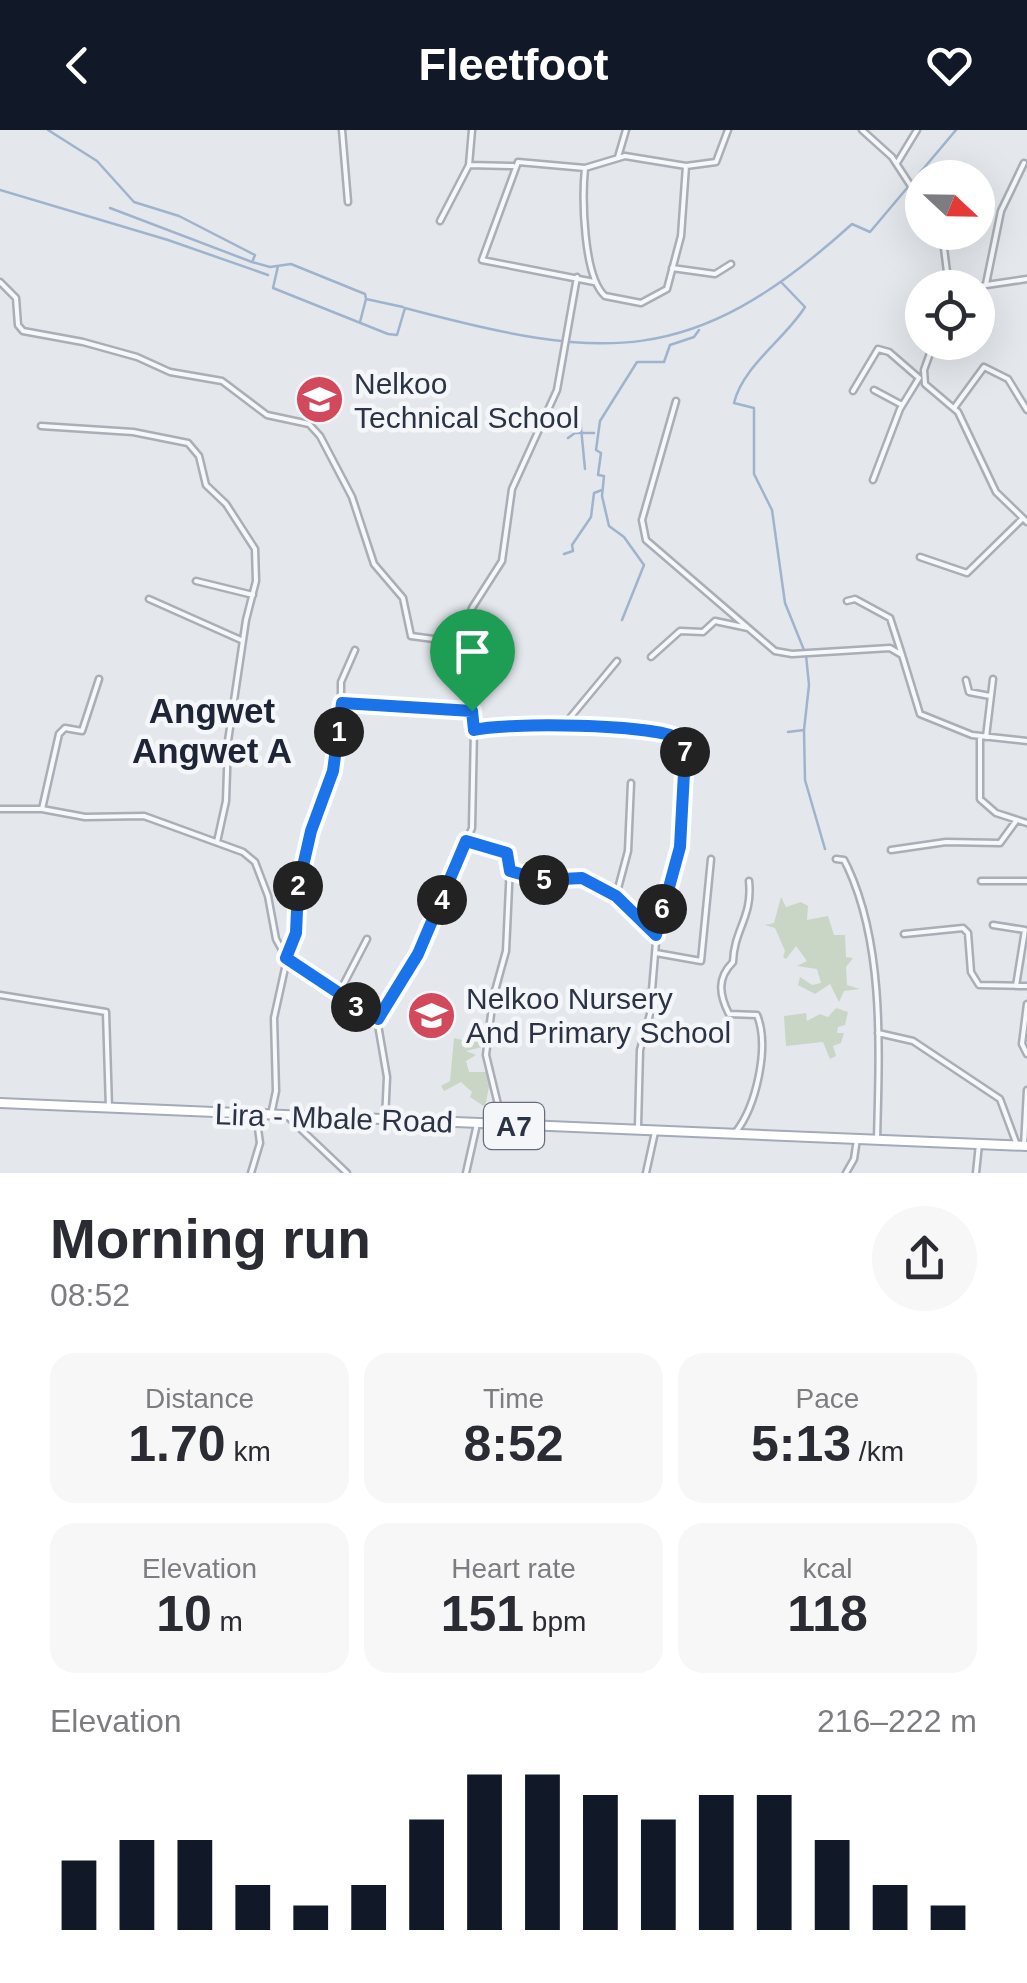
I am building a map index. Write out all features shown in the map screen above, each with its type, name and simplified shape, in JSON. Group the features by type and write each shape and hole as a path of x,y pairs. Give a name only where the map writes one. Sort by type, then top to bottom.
{"main road":[{"name":"Lira - Mbale Road","path":"0,1103 503,1125 638,1126 1023,1146"}],"street":[{"path":"342,130 348,202"},
{"path":"440,221 469,165 472,130"},
{"path":"618,157 626,130"},
{"path":"686,166 682,228 667,289 642,303 612,299 594,283 577,278 482,262 518,162 585,168 618,157 686,166 716,162 728,130"},
{"path":"862,130 897,163 905,181"},
{"path":"897,163 916,130"},
{"path":"989,270 1001,211 1024,163"},
{"path":"469,165 514,166"},
{"path":"585,168 584,202 594,283"},
{"path":"672,268 715,274 730,264"},
{"path":"384,1120 386,1077 378,1019 418,954 473,822 471,667 464,643 472,608 502,561 512,490 557,390 577,278"},
{"path":"995,283 1027,279"},
{"path":"0,282 16,298 18,325 23,331 83,342 137,357 170,372 222,381 267,415 308,424 320,436 352,498 374,564 403,598 411,636 464,643"},
{"path":"853,391 878,349 890,352 954,408 996,492 1024,521 967,573 920,557"},
{"path":"873,480 902,405 921,379 928,360"},
{"path":"954,408 984,367 1008,379 1027,410"},
{"path":"874,390 902,405"},
{"path":"676,402 642,534 781,654 888,647 902,655"},
{"path":"41,426 133,432 192,446 206,486 226,504 255,549 253,595 228,741 226,801 217,842"},
{"path":"196,580 253,595"},
{"path":"149,599 243,640"},
{"path":"847,602 855,599 890,618 919,714 983,737 1027,740"},
{"path":"652,657 680,631 703,632 715,621 748,628"},
{"path":"271,1115 276,1091 274,1018 286,958 296,933 298,888 311,831 333,771 342,703 340,682 355,650"},
{"path":"564,726 617,660"},
{"path":"993,678 978,797 993,811 1027,823"},
{"path":"42,810 59,734 66,728 82,732 99,679"},
{"path":"966,680 972,693 990,696"},
{"path":"342,703 472,711"},
{"path":"474,730 512,722 666,734 684,747 680,847 656,935 649,1021 640,1050 638,1126"},
{"path":"616,896 628,851 631,783"},
{"path":"0,809 85,817 144,816 244,852 255,862 268,896 276,939 286,958 378,1019"},
{"path":"891,850 946,842 999,843 1016,821"},
{"path":"466,841 507,853 510,871 506,951 493,998 486,1055 503,1125"},
{"path":"654,952 701,961 711,859"},
{"path":"836,859 846,862 864,906 878,1033 877,1140"},
{"path":"510,871 542,880 574,876 616,896 656,935"},
{"path":"735,1134 757,1083 762,1030 756,1014 729,1014 720,988 722,972 733,962 734,941 748,918 749,881"},
{"path":"981,881 1027,881"},
{"path":"994,925 1025,930 1016,986"},
{"path":"904,934 964,929 972,974 978,984 986,988 1027,986"},
{"path":"338,995 367,939"},
{"path":"0,995 106,1012 109,1108"},
{"path":"1027,1004 1022,1044 1027,1054"},
{"path":"878,1033 916,1042 933,1058 957,1067 973,1085 1000,1099 1023,1146"},
{"path":"1023,1146 1027,1090"},
{"path":"251,1173 260,1143 256,1114"},
{"path":"286,1116 347,1173"},
{"path":"466,1173 477,1124"},
{"path":"646,1173 655,1127"},
{"path":"846,1173 856,1154 856,1140"},
{"path":"976,1173 979,1144"}],"green space":[{"path":"781,897 786,907 801,902 808,906 807,920 828,916 834,935 845,935 846,957 853,958 846,967 847,985 860,989 844,991 839,1002 830,984 815,994 798,985 800,977 812,985 821,983 817,969 797,966 807,961 796,946 786,959 783,957 785,951 775,928 765,925 774,923"},
{"path":"836,1008 848,1012 845,1025 838,1027 837,1033 844,1033 841,1043 833,1046 836,1056 830,1059 823,1042 786,1046 784,1016 806,1013 807,1021 820,1014 828,1017"},
{"path":"478,1035 482,1047 466,1051 476,1055 466,1061 469,1072 486,1072 490,1082 485,1107 470,1097 472,1092 461,1082 444,1091 441,1086 450,1081 454,1038 466,1041"}],"waterway":[{"path":"48,130 97,161 134,202 179,216 255,255 253,260"},
{"path":"278,266 273,288 388,334 397,335 405,308 536,338 591,343 643,341 692,329 742,306 795,272 852,224 870,232 956,130"},
{"path":"0,190 168,240 268,275"},
{"path":"110,208 252,262 270,267 291,264 365,294 366,299"},
{"path":"782,283 805,307 746,377 734,403 754,408 754,474 772,510 785,603 806,655 809,685 804,730 788,732"},
{"path":"360,322 366,299 403,307"},
{"path":"622,620 644,565 624,537 609,526 602,496 604,476 598,475 600,421 637,362 664,362 670,345 694,337 699,330"},
{"path":"580,417 585,469"},
{"path":"568,438 575,433 594,433"},
{"path":"564,554 573,551 572,545 591,517 594,493 602,490"},
{"path":"804,730 805,780 825,849"}],"place":[{"name":"Nelkoo Technical School","path":"319,400"},
{"name":"Nelkoo Nursery And Primary School","path":"431,1015"}],"district":[{"name":"Angwet Angwet A","path":"212,730"}],"route":[{"path":"342,703 472,711 474,730 512,722 538,723 656,732 678,738 685,756 680,788 682,831 675,879 656,935 607,890 574,876 542,880 517,874 510,871 507,853 466,841 418,954 380,1009 378,1019 286,958 296,933 298,888 311,831 333,771 342,703"}]}
